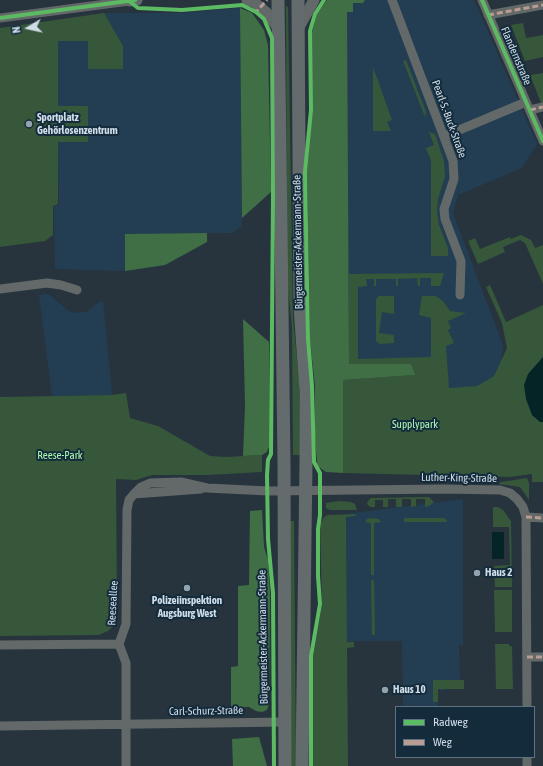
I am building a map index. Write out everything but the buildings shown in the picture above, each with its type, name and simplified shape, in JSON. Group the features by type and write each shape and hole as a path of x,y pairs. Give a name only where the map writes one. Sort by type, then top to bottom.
{"main road":[{"name":"Bürgermeister-Ackermann-Straße","path":"278,0 284,491 285,766"},
{"name":"Bürgermeister-Ackermann-Straße","path":"298,0 300,307 306,391 302,766"}],"street":[{"path":"0,18 133,0"},
{"path":"247,0 254,2 267,13 278,28"},
{"path":"297,30 314,0"},
{"name":"Pearl-S.-Buck-Straße","path":"392,0 445,136 455,170 454,180 444,209 445,219 460,261 460,294"},
{"name":"Flandernstraße","path":"482,0 543,141"},
{"name":"Flandernstraße","path":"488,15 543,4"},
{"path":"445,136 528,106 543,107"},
{"path":"0,289 46,283 61,285 77,290"},
{"name":"Reeseallee","path":"119,644 126,624 127,510 129,500 134,494 186,491 207,488 284,491"},
{"name":"Luther-King-Straße","path":"284,491 444,488 500,490 510,493 517,499 523,507 526,517 527,706"},
{"path":"526,517 543,518"},
{"path":"0,645 119,644 126,664 126,766"},
{"path":"526,657 543,657"},
{"name":"Carl-Schurz-Straße","path":"0,726 285,722"}],"shaded area":[{"path":"343,0 474,0 537,144 522,168 458,195 453,213 503,345 501,361 494,376 477,386 449,389 446,363 349,364"},
{"path":"240,8 242,226 232,233 125,234 125,271 55,269 54,206 59,205 56,21 107,13 183,13"},
{"path":"39,295 50,295 67,310 74,313 86,312 96,304 103,301 112,395 52,396"},
{"path":"543,357 543,422 540,422 532,415 526,399 524,385 528,374"},
{"path":"463,499 463,645 459,645 460,681 445,681 445,690 438,690 438,706 403,706 402,641 347,641 346,514"},
{"path":"492,532 504,532 504,559 492,559"}],"green space":[{"path":"327,0 365,0 363,3 353,3 353,12 347,12 349,364 411,364 415,375 343,380 343,473 326,472 319,467 317,463 315,437 315,386 310,340 307,172 312,110 311,36 317,14"},
{"path":"286,6 288,7 293,318 299,380 300,455 293,455 292,327 287,280"},
{"path":"240,8 252,13 264,30 268,45 271,192 242,218"},
{"name":"Sportplatz Gehörlosenzentrum","path":"104,13 123,46 123,69 88,69 88,41 58,41 58,106 88,106 88,142 58,142 58,204 53,206 53,235 45,241 0,247 0,28"},
{"path":"523,23 526,38 543,35 543,57 525,61 511,25"},
{"path":"406,60 426,112 425,117 403,61"},
{"path":"373,67 392,120 387,122 391,131 373,131"},
{"path":"543,73 543,103 541,103 530,75"},
{"path":"429,132 435,134 444,161 445,176 438,199 437,212 439,225 448,248 448,256 431,256 431,161 426,148 434,145"},
{"path":"207,233 207,242 165,265 125,271 125,234"},
{"path":"521,235 531,240 535,248 543,245 543,284 525,243 520,240 503,247 505,252 478,264 468,241 475,238 480,249 510,237 511,239"},
{"name":"Supplypark","path":"444,273 440,286 431,286 431,278 420,278 420,286 418,286 417,278 398,279 398,286 396,286 396,279 376,279 376,286 374,286 374,279 366,279 367,286 358,287 358,359 431,357 431,318 419,315 422,296 436,296 443,301 450,311 466,313 448,321 451,328 448,330 454,343 446,346 449,388 477,386 494,376 507,348 502,323 486,287 490,285 506,322 543,305 543,482 532,482 532,474 509,477 343,473 343,380 414,375 411,364 349,364 349,274"},
{"path":"379,296 394,296 394,314 382,312 379,333 394,335 394,343 380,344 376,341 376,299"},
{"path":"243,319 269,342 270,444 267,452 262,455 243,456 245,406"},
{"name":"Reese-Park","path":"126,393 130,418 158,426 210,456 227,457 262,455 262,472 208,475 152,475 136,480 116,479 117,610 113,626 108,631 99,635 0,636 0,397 112,395"},
{"path":"527,478 529,483 529,500 520,487 499,484 501,482"},
{"path":"429,497 434,502 425,507 425,499 416,499 416,506 411,507 411,499 402,499 402,507 396,507 396,499 388,499 388,507 383,507 383,500 375,500 375,507 370,507 367,504 371,498"},
{"path":"339,501 351,502 355,504 357,510 330,510 326,508 326,503"},
{"path":"493,507 498,507 503,510 511,521 512,587 495,587 494,566 510,565 509,527 493,527"},
{"path":"262,510 264,547 268,560 270,593 269,704 267,710 262,712 256,711 249,707 231,707 231,667 238,666 238,586 249,585 250,511"},
{"path":"356,514 355,516 346,517 347,642 354,642 354,647 347,648 348,766 313,766 313,656 322,605 320,524 324,517 328,515"},
{"path":"370,518 379,519 381,522 374,523 374,575 371,575 371,523 365,522"},
{"path":"404,518 443,518 446,519 447,522 404,522"},
{"path":"289,521 294,521 296,766 290,766"},
{"path":"371,580 374,580 375,635 372,635"},
{"path":"494,590 512,590 512,632 495,632"},
{"path":"495,644 509,644 509,646 512,646 513,689 496,689"},
{"path":"433,680 464,680 464,689 438,689 438,702 433,702"},
{"path":"259,737 267,766 233,766 232,739"}],"marked path":[{"path":"254,10 256,12 267,0"},
{"path":"488,15 543,5"},
{"path":"530,110 543,107"},
{"path":"526,517 543,518"},
{"path":"527,657 543,657"}],"cycle path":[{"path":"0,18 135,0"},
{"path":"311,766 311,656 320,604 318,576 320,473 314,462 312,386 308,339 305,172 311,110 310,31 315,14 324,0"},
{"path":"482,0 543,141"},
{"path":"129,1 138,8 182,10 242,5 256,12 264,19 272,38 273,199 271,454 268,460 267,475 268,539 273,593 274,766"}],"place":[{"name":"Sportplatz Gehörlosenzentrum","path":"29,124"},
{"name":"Haus 2","path":"477,573"},
{"name":"Polizeiinspektion Augsburg West","path":"187,588"},
{"name":"Haus 10","path":"385,690"}]}
